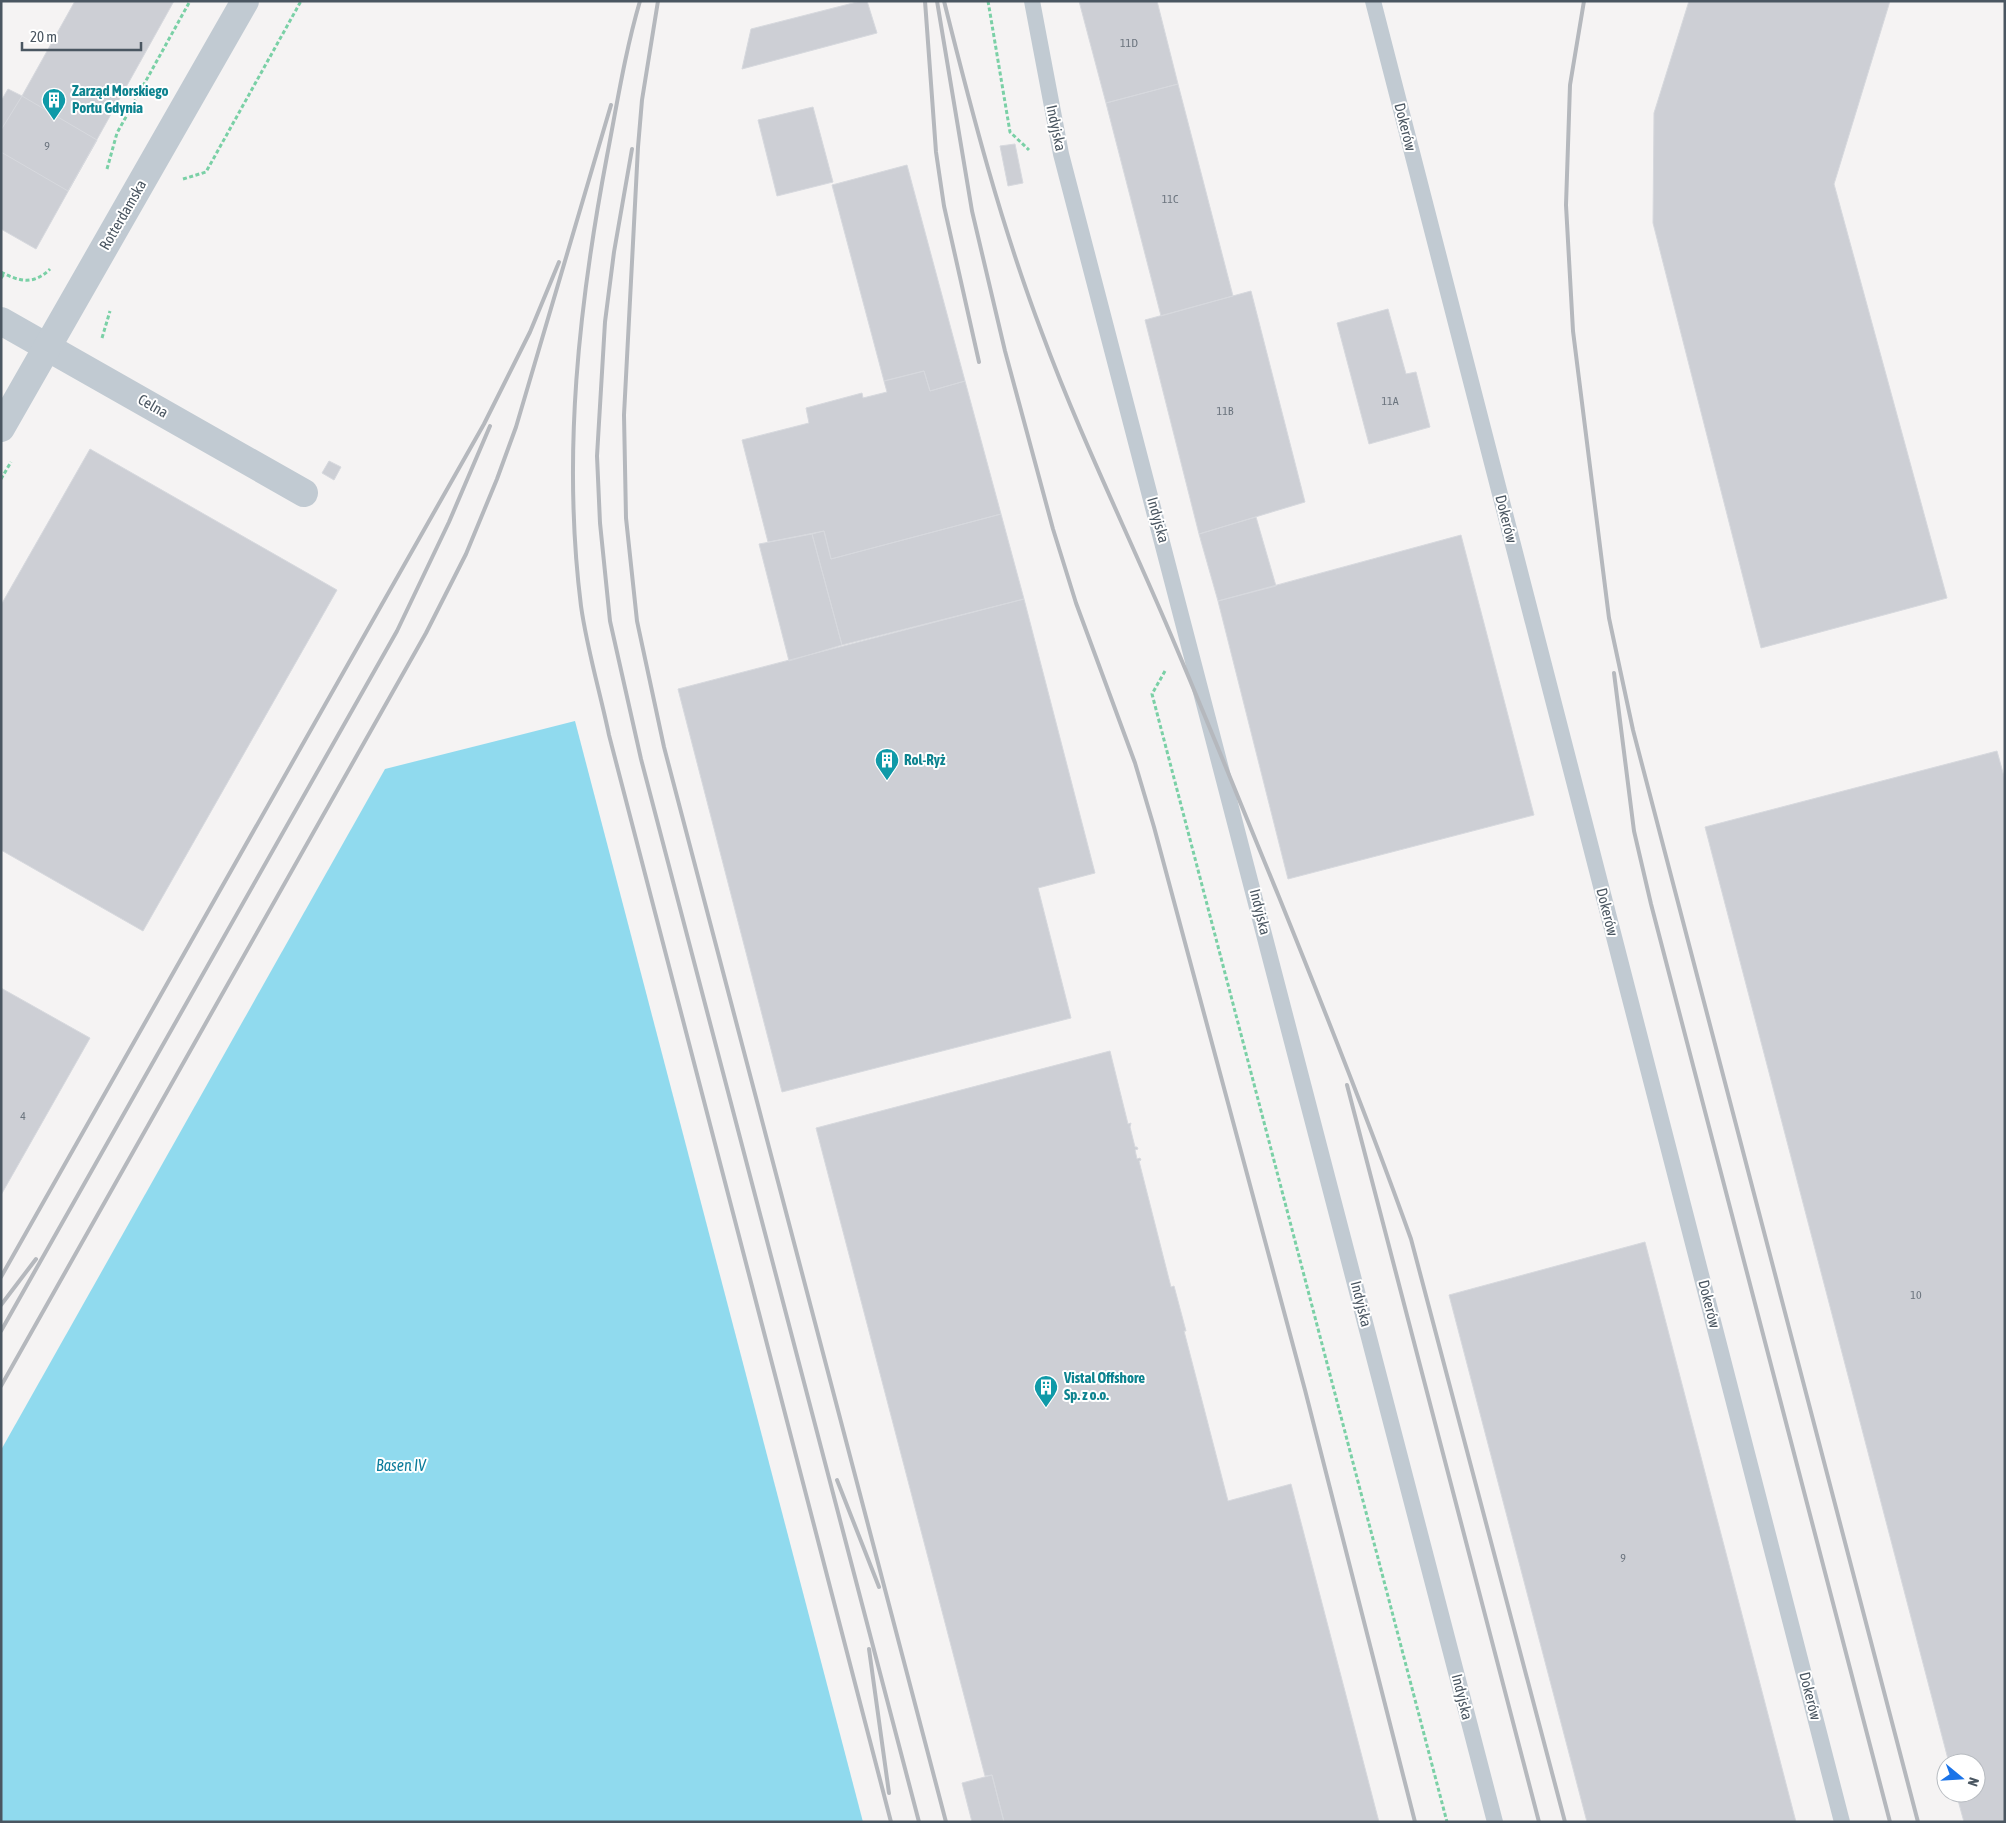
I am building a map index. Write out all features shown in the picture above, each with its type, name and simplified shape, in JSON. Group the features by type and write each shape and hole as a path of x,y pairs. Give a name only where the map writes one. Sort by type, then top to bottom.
{"street":[{"name":"Rotterdamska","path":"1,428 245,1"},
{"name":"Celna","path":"1,321 304,493"}],"lane":[{"name":"Indyjska","path":"1032,1 1062,154 1495,1822"},
{"name":"Dokerów","path":"1373,1 1842,1822"}],"path":[{"path":"105,177 117,133 190,1"},
{"path":"178,180 206,172 302,1"},
{"path":"988,1 1010,132 1028,148 1031,157"},
{"path":"1,278 3,273 21,281 42,277 53,266"},
{"path":"1,479 16,453"},
{"path":"1167,668 1152,694 1446,1822"}],"water":[{"name":"Basen IV","path":"575,721 863,1822 1,1822 1,1450 385,769"}],"building":[{"name":"Zarząd Morskiego Portu Gdynia","path":"75,1 174,1 36,249 1,229 1,101 8,89 22,96"},
{"path":"867,1 877,33 742,69 751,29"},
{"path":"1079,1 1157,1 1178,84 1106,103"},
{"path":"1689,1 1890,1 1834,184 1947,598 1761,648 1653,223 1654,113"},
{"path":"1178,84 1233,296 1161,316 1106,103"},
{"path":"22,96 97,140 68,191 1,152 1,130"},
{"path":"813,107 833,182 777,196 758,120"},
{"path":"1015,144 1023,183 1008,186 1000,146"},
{"path":"907,165 965,381 930,391 924,371 884,381 832,185"},
{"path":"1251,291 1305,502 1199,534 1145,320"},
{"path":"1388,309 1406,374 1416,372 1430,427 1369,444 1337,323"},
{"path":"924,371 930,391 965,381 1001,514 831,559 824,531 768,542 742,440 809,423 806,408 862,393 863,398 887,392 884,381"},
{"path":"90,449 337,590 143,931 1,850 1,605"},
{"path":"329,461 341,467 334,480 322,473"},
{"path":"1001,514 1024,599 842,645 812,534 824,531 831,559"},
{"path":"1256,517 1276,586 1218,601 1199,534"},
{"path":"812,534 842,645 789,661 759,544"},
{"path":"1461,535 1534,815 1288,879 1218,601"},
{"name":"Rol-Ryż","path":"1024,599 1095,873 1038,888 1071,1018 782,1092 678,689"},
{"path":"1997,751 2005,780 2005,1822 1964,1822 1959,1803 1986,1803 1986,1753 1946,1753 1705,827"},
{"path":"1,988 90,1038 1,1195"},
{"name":"Vistal Offshore Sp. z o.o.","path":"1110,1051 1128,1124 1131,1123 1130,1127 1135,1147 1138,1149 1135,1150 1137,1159 1140,1158 1141,1160 1139,1161 1171,1287 1174,1286 1186,1331 1184,1331 1228,1501 1291,1484 1379,1822 1004,1822 992,1775 985,1776 816,1128"},
{"path":"1645,1242 1796,1822 1587,1822 1449,1295"},
{"path":"992,1775 1004,1822 972,1822 962,1783"}],"railway":[{"path":"640,1 626,59 607,156 588,268 581,324 573,436 573,493 581,606 609,735 891,1822"},
{"path":"658,1 642,100 638,147 624,415 626,518 637,621 664,747 946,1822"},
{"path":"925,1 936,152 944,206 979,362"},
{"path":"937,1 972,211 1005,351 1053,529 1076,603 1135,763 1154,827 1305,1390 1415,1822"},
{"path":"944,1 1000,210 1042,333 1086,442 1180,655 1279,897 1380,1153 1411,1239 1565,1822"},
{"path":"1584,1 1570,85 1566,205 1573,331 1609,618 1633,730 1918,1822"},
{"path":"1,1386 426,633 466,554 516,427 611,105"},
{"path":"632,149 614,252 605,322 597,456 600,523 610,621 641,759 919,1822"},
{"path":"1,1277 484,424 530,332 559,262"},
{"path":"1,1331 397,631 449,522 490,426"},
{"path":"1614,673 1634,831 1651,904 1890,1822"},
{"path":"1347,1085 1539,1822"},
{"path":"1,1305 36,1259"},
{"path":"837,1480 879,1587"},
{"path":"869,1649 889,1793"}],"place":[{"name":"Zarząd Morskiego Portu Gdynia","path":"54,121"},
{"name":"Rol-Ryż","path":"887,781"},
{"name":"Vistal Offshore Sp. z o.o.","path":"1046,1408"}]}
